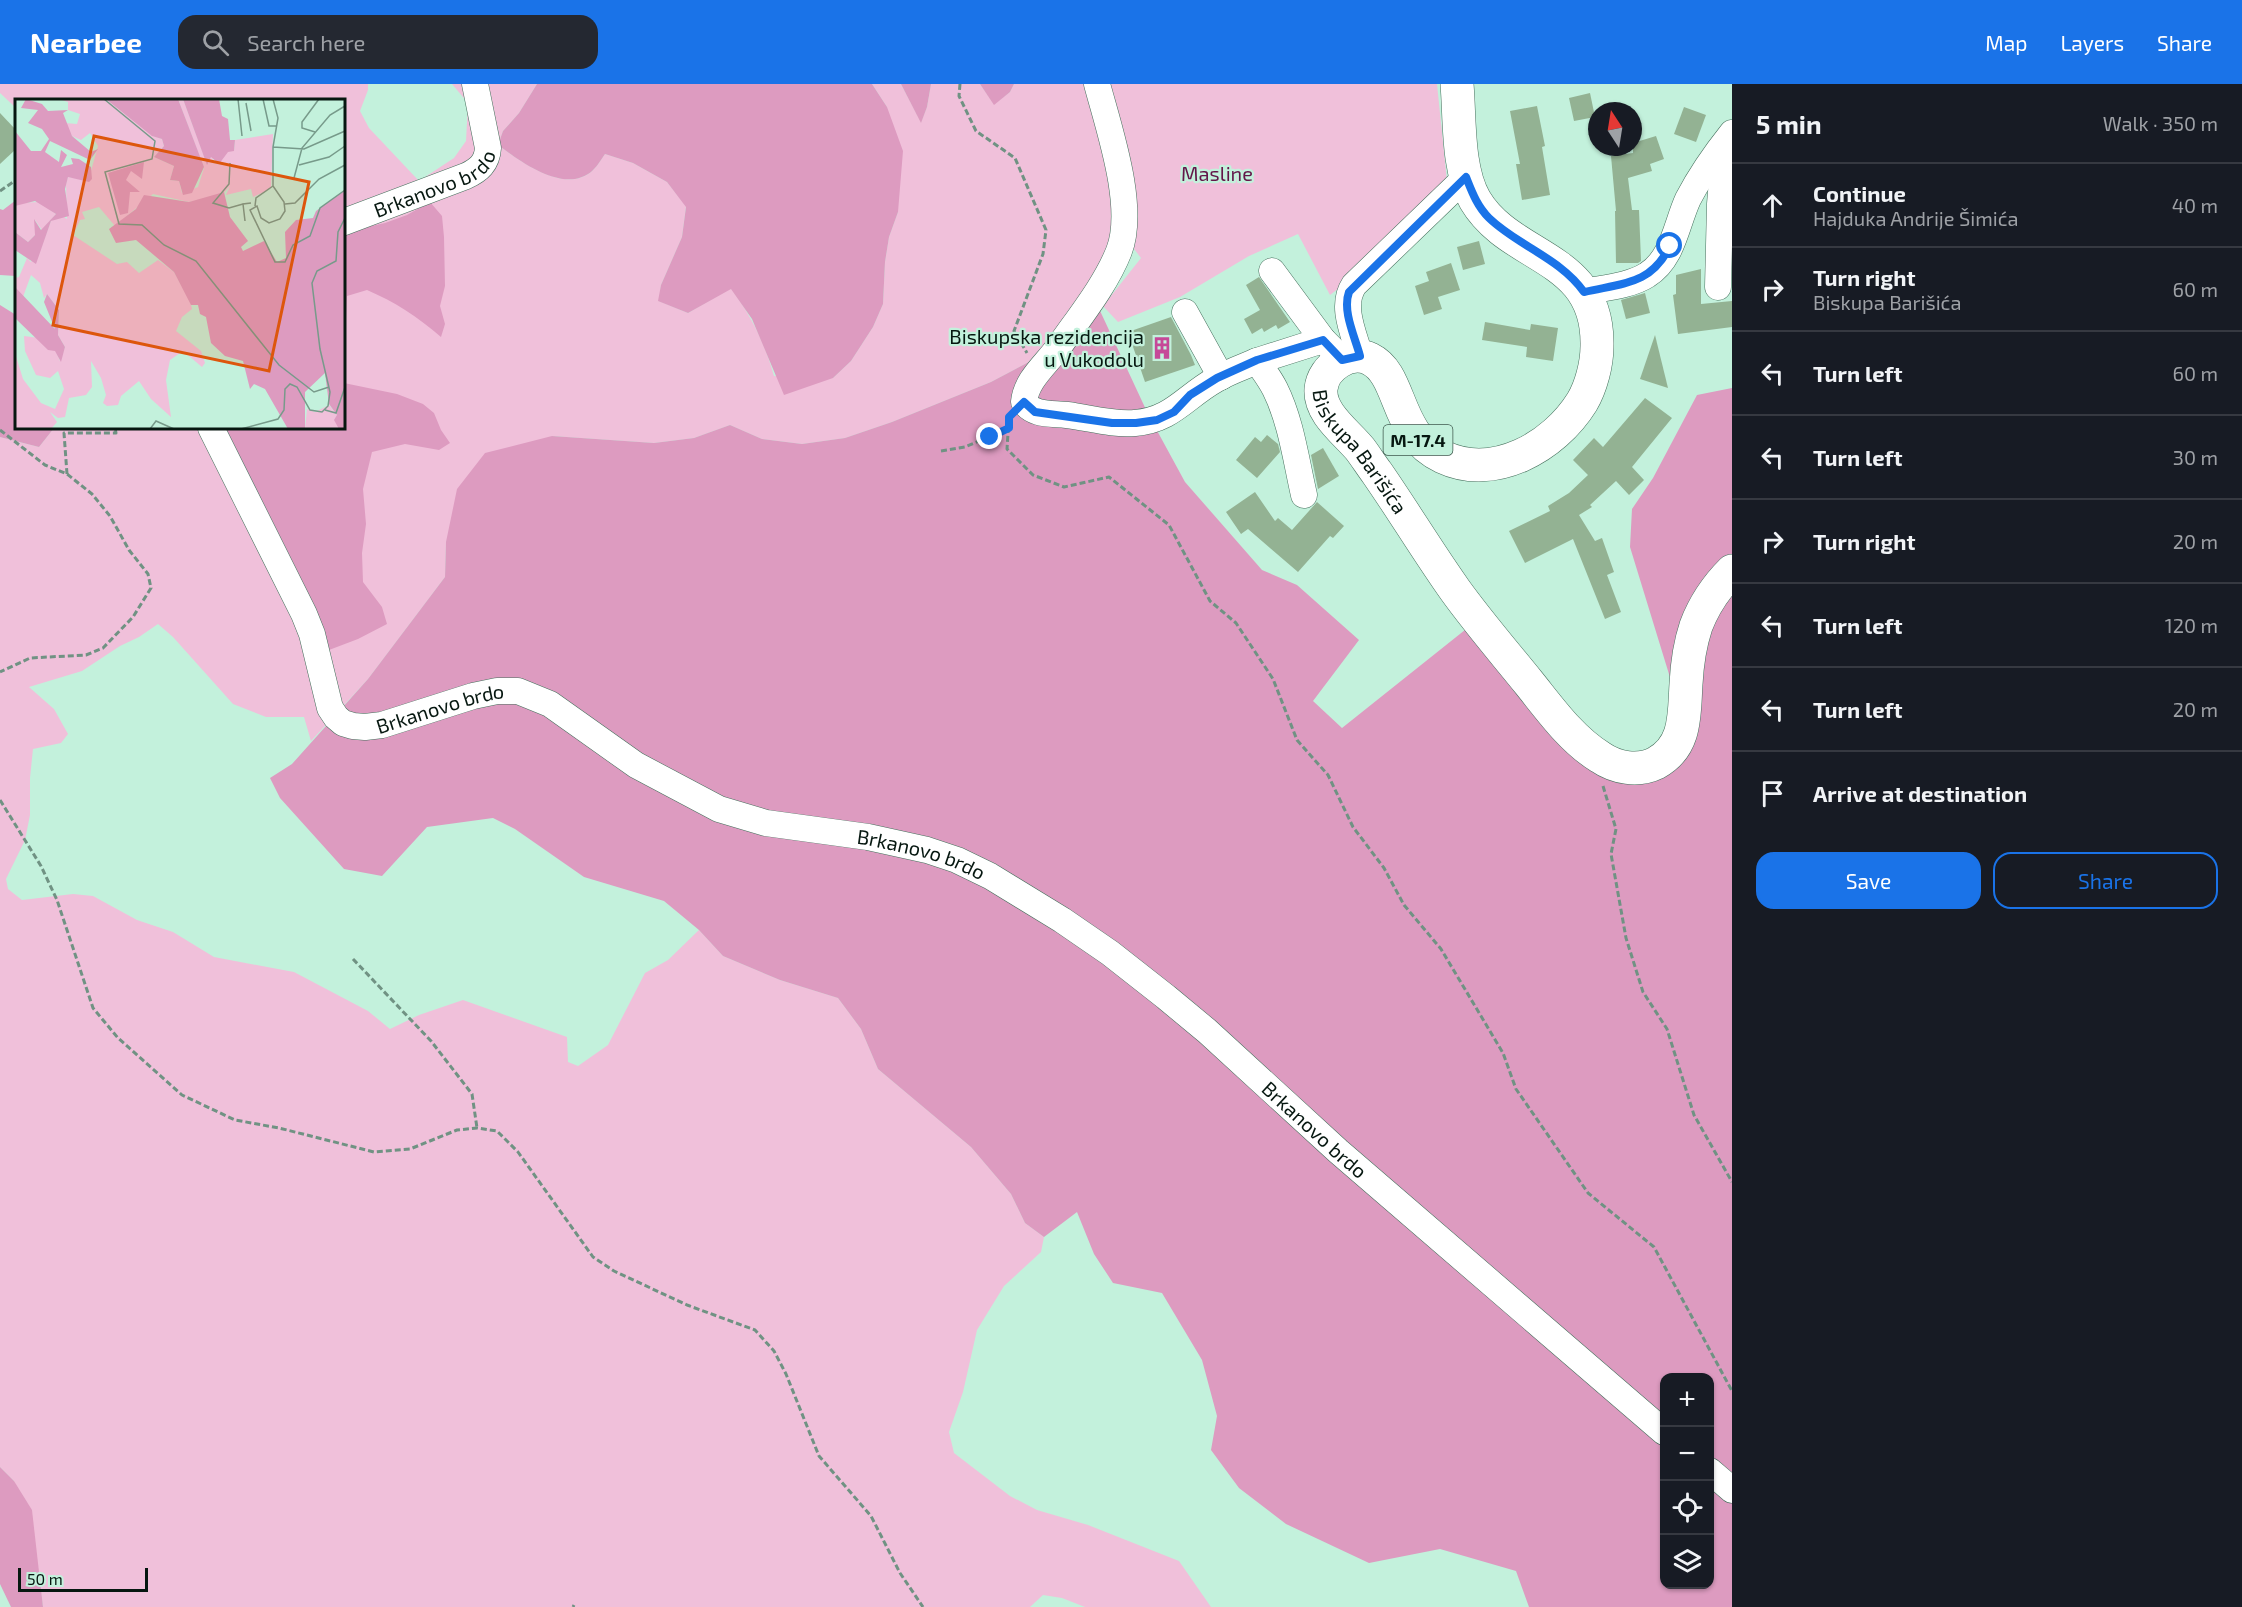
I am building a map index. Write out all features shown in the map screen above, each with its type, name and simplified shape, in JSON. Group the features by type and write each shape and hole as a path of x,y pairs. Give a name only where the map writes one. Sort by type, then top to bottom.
{"main road":[{"name":"M-17.4","path":"1342,352 1370,359 1384,372 1411,431 1419,442 1446,459 1462,463 1493,465 1527,454 1549,437 1581,403 1587,391 1597,348 1596,329 1591,308 1584,292 1566,272 1488,217 1474,198 1466,177 1463,159 1457,84"},
{"name":"Biskupa Barišića","path":"1342,352 1324,377 1321,388 1324,407 1359,448 1456,591 1563,724 1601,759 1630,769 1644,767 1656,763 1673,748 1684,726 1686,682 1696,627 1710,597 1732,571"}],"street":[{"name":"Brkanovo brdo","path":"345,222 466,176 483,165 488,156 488,148 475,84"},
{"path":"1097,84 1120,177 1126,216 1124,232 1120,249 1110,271 1058,348 1028,386 1024,402 1035,412 1112,423 1157,420 1174,412 1190,395 1257,360 1342,352"},
{"path":"1718,287 1720,204 1728,137"},
{"path":"1584,292 1644,277 1656,269 1670,246 1688,200 1728,137"},
{"path":"1342,352 1349,292 1466,177"},
{"path":"1272,271 1342,352"},
{"path":"1185,312 1221,377"},
{"path":"1257,360 1275,388 1281,405 1289,428 1304,495"},
{"name":"Brkanovo brdo","path":"212,429 304,614 315,644 330,708 343,723 353,726 382,725 473,696 497,691 518,691 550,704 636,765 719,809 766,823 868,837 927,850 957,860 990,876 1072,927 1166,997 1207,1031 1338,1151 1660,1428"},
{"path":"1714,1474 1732,1490"}],"path":[{"path":"960,84 959,96 976,131 1015,158 1046,230 1043,254 1014,331 1038,373"},
{"path":"0,191 15,181"},
{"path":"1024,402 1009,417 1007,448 1033,475 1064,487 1109,477 1169,525 1210,601 1236,623 1273,678 1297,740 1328,775 1353,827 1384,868 1404,905 1441,949 1503,1053 1516,1089 1588,1193 1654,1246 1732,1391"},
{"path":"941,451 965,447 1009,428"},
{"path":"67,474 64,433 116,434 115,429"},
{"path":"0,430 45,465 67,474 92,494 110,516 129,550 148,574 152,588 133,617 104,648 86,655 30,658 0,672"},
{"path":"1601,759 1602,783 1616,829 1611,854 1626,938 1642,992 1667,1029 1694,1115 1732,1182"},
{"path":"0,800 41,866 57,900 93,1008 118,1038 182,1095 235,1120 279,1128 374,1152 410,1149 457,1130 477,1128 497,1131 518,1152 593,1257 614,1271 687,1305 755,1330 774,1351 786,1374 819,1456 871,1516 900,1573 923,1607"},
{"path":"353,959 430,1041 472,1094 477,1128"}],"green space":[{"name":"Masline","path":"0,84 368,84 360,111 369,128 419,181 454,158 466,141 468,103 452,84 537,84 519,113 503,131 498,145 530,166 556,177 580,178 591,172 605,154 633,163 667,182 686,206 682,237 661,285 659,301 688,313 731,288 757,330 774,376 833,378 851,361 873,327 883,304 889,237 898,212 887,107 872,84 901,84 921,122 927,107 931,84 980,84 994,104 1010,92 1014,84 1437,84 1448,191 1400,241 1330,295 1298,234 1249,256 1180,297 1118,322 1103,306 1141,258 1131,245 1080,335 991,382 892,422 845,438 802,444 762,439 730,425 694,438 654,443 552,436 446,542 445,577 368,679 311,741 304,717 266,717 233,704 173,637 158,624 82,671 29,687 54,709 68,734 61,743 33,749 30,815 25,840 6,879 8,889 22,900 73,894 93,896 137,920 173,932 214,957 294,972 368,1011 390,1029 419,1015 463,1000 567,1037 568,1062 578,1066 608,1045 645,973 668,960 699,930 723,956 780,980 838,998 861,1029 878,1069 971,1147 1011,1194 1025,1223 1044,1237 1041,1252 1004,1286 977,1330 963,1392 949,1432 954,1453 1010,1496 1037,1510 1088,1525 1179,1561 1211,1607 1085,1607 1062,1598 1043,1595 1030,1607 43,1607 39,1579 14,1481 0,1467 0,437 39,447 53,429 345,429 345,99 15,99 15,107 0,93"}],"shaded area":[{"path":"537,84 872,84 887,107 903,151 898,212 889,237 885,262 883,304 873,327 851,361 833,378 784,395 752,319 731,289 688,313 658,301 661,285 682,237 686,207 667,182 633,163 605,154 591,172 580,178 568,179 542,173 498,145 503,131 519,113"},
{"path":"901,84 931,84 927,107 921,123"},
{"path":"980,84 1014,84 1010,92 994,105"},
{"path":"15,201 15,276 0,275 0,209 3,210"},
{"path":"430,202 442,216 445,286 440,306 445,324 441,337 406,310 367,290 347,296 345,321 345,232 385,223 407,215"},
{"path":"1095,300 1148,414 1185,482 1262,570 1297,585 1359,640 1313,701 1342,728 1485,614 1596,741 1649,760 1680,710 1630,547 1632,509 1653,478 1697,395 1732,388 1732,1607 1529,1607 1516,1571 1440,1549 1369,1563 1286,1524 1239,1488 1211,1450 1217,1416 1202,1360 1162,1293 1113,1283 1094,1254 1077,1212 1044,1237 1025,1223 1011,1194 971,1147 878,1069 861,1029 838,998 780,980 723,956 699,930 664,901 584,877 515,829 493,818 427,827 382,876 344,869 280,798 270,778 292,764 368,679 445,577 446,542 457,489 485,453 552,436 654,443 694,438 730,425 762,439 802,444 845,438 892,422 991,382 1080,335"},
{"path":"0,305 15,314 15,429 53,429 39,447 0,437"},
{"path":"345,383 397,394 423,404 434,413 441,430 450,443 439,450 405,444 372,452 363,489 366,524 362,553 363,582 382,607 387,624 358,639 329,650 216,429 345,429"},
{"path":"0,1467 14,1481 32,1510 43,1607 11,1607 0,1584"}],"building":[{"path":"1590,93 1592,102 1588,102 1588,118 1574,121 1569,98"},
{"path":"1537,106 1545,146 1542,147 1550,195 1522,200 1516,164 1520,164 1510,111"},
{"path":"1684,107 1706,115 1696,142 1674,134"},
{"path":"0,113 15,129 15,150 0,164"},
{"path":"1656,136 1664,159 1650,164 1652,171 1628,178 1632,210 1639,210 1641,261 1616,263 1616,211 1611,156 1642,156 1642,140"},
{"path":"1479,241 1485,264 1463,270 1457,247"},
{"path":"1451,263 1460,290 1438,297 1442,309 1424,315 1415,286 1429,281 1426,272"},
{"path":"1701,269 1701,304 1732,301 1732,327 1678,334 1673,295 1676,294 1676,275"},
{"path":"1259,277 1290,322 1278,329 1276,325 1264,332 1262,328 1252,334 1244,319 1260,310 1246,285"},
{"path":"1645,293 1650,313 1626,319 1621,300"},
{"name":"Biskupska rezidencija u Vukodolu","path":"1171,317 1195,365 1145,382 1128,332"},
{"path":"1485,322 1530,330 1531,324 1558,328 1553,361 1526,357 1527,347 1482,340"},
{"path":"1655,335 1668,388 1640,379"},
{"path":"1645,398 1672,418 1632,467 1644,480 1629,495 1616,481 1590,505 1592,507 1579,515 1595,541 1602,538 1614,572 1607,575 1621,612 1605,619 1573,539 1525,563 1509,531 1550,511 1548,506 1569,493 1588,475 1573,460 1594,438 1603,447"},
{"path":"1267,435 1278,444 1280,452 1257,478 1236,460 1255,437 1261,442"},
{"path":"1323,448 1339,476 1318,489 1311,455"},
{"path":"1255,492 1275,521 1278,518 1292,530 1317,502 1344,526 1333,538 1330,536 1298,572 1248,529 1241,534 1226,512"}],"place":[{"name":"Biskupska rezidencija u Vukodolu","path":"1162,348"}],"route":[{"path":"990,437 1009,428 1009,417 1024,402 1035,412 1112,423 1136,423 1157,420 1174,412 1190,395 1217,378 1257,360 1323,340 1342,360 1351,356 1360,356 1347,309 1349,292 1466,177 1474,198 1488,217 1566,272 1584,292 1644,277 1663,261 1670,246"}]}
